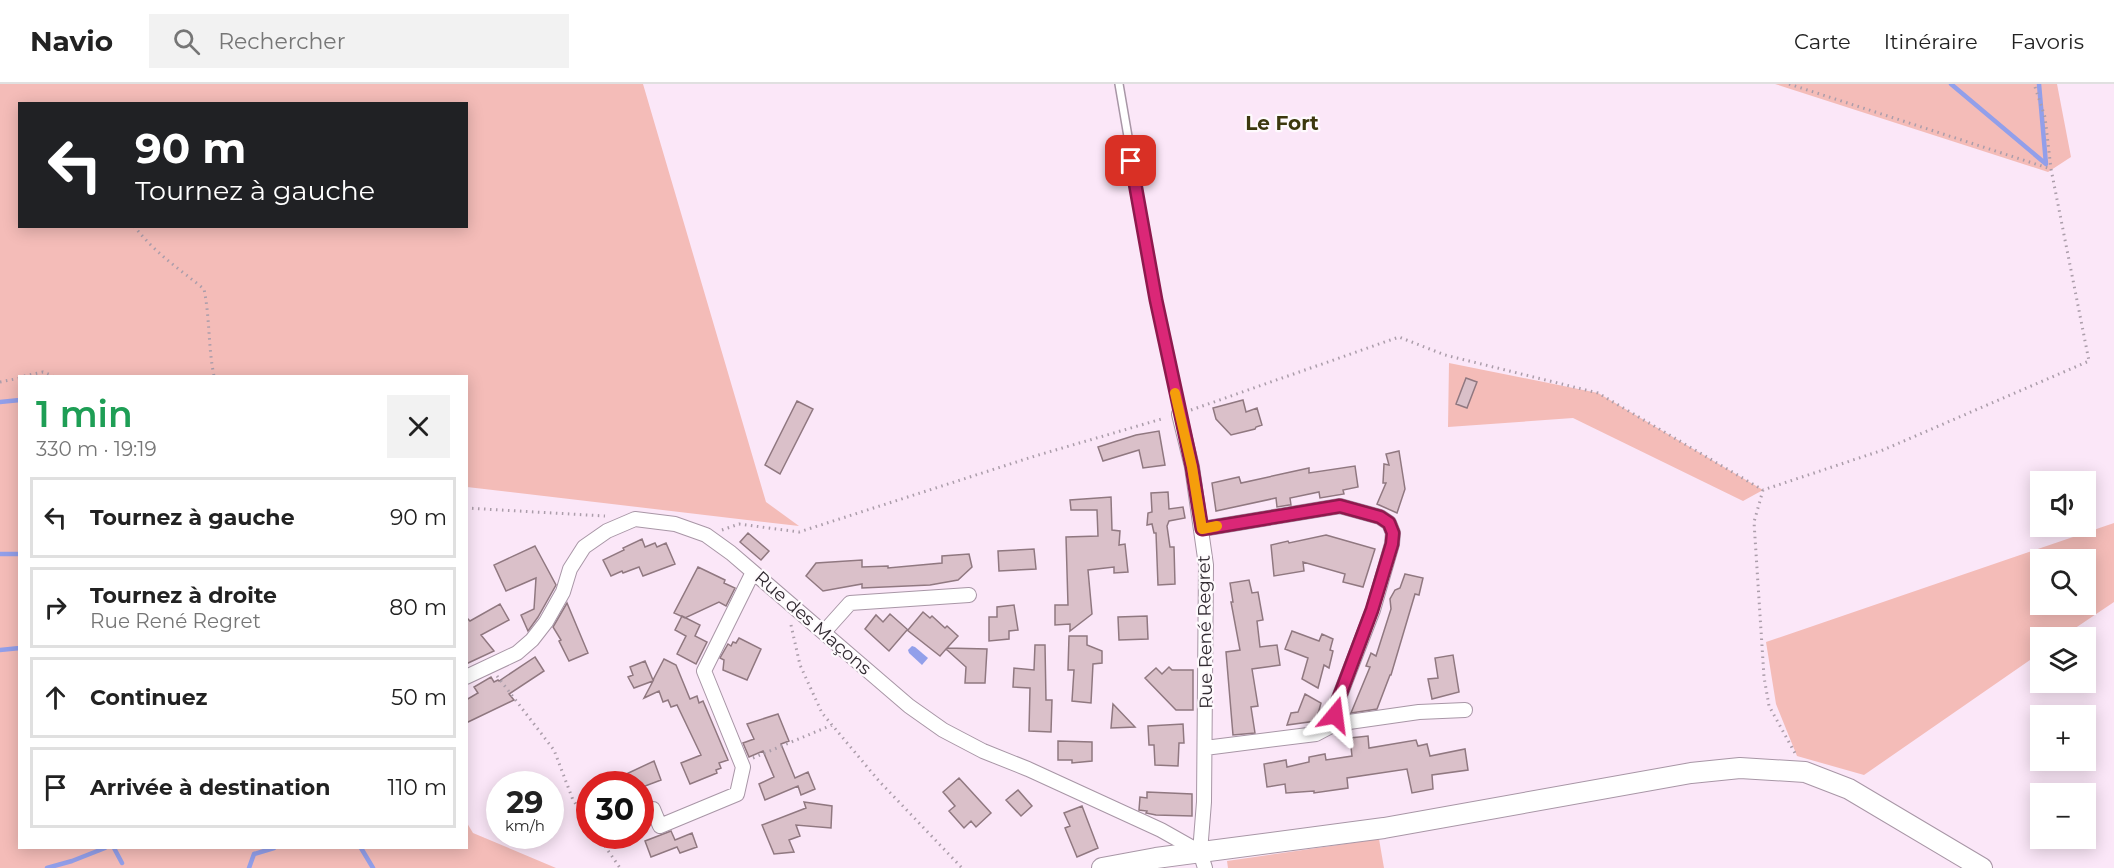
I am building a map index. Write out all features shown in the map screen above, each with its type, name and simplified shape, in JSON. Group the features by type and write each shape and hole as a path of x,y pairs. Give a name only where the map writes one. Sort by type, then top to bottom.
{"street":[{"name":"Rue René Regret","path":"1179,414 1192,467 1206,565 1203,860"},
{"path":"1202,529 1340,506 1380,517 1389,523 1393,533 1392,544 1372,610 1337,703 1335,724"},
{"path":"468,676 517,653 539,631 562,592 570,569 584,547 607,531 635,519"},
{"name":"Rue des Maçons","path":"635,519 675,524 706,535 753,572 909,706 943,730 983,751 1161,830 1203,860"},
{"path":"654,811 660,826 737,794 742,763 704,671 753,572"},
{"path":"824,632 850,603 969,595"},
{"path":"1205,748 1316,734 1335,724 1419,712 1465,710"},
{"path":"1102,868 1203,860 1691,773 1740,768 1805,772 1849,789 1977,867"}],"lane":[{"path":"1119,84 1156,300 1179,414"}],"path":[{"path":"1789,84 2051,169"},
{"path":"706,535 739,524 799,532 1035,456 1179,414 1399,337 1445,355 1598,393 1762,490 1883,450 2089,361 2051,169 2045,117 2034,84"},
{"path":"135,228 145,241 169,263 204,289 208,308 210,358 214,375"},
{"path":"29,375 43,372 50,375"},
{"path":"0,382 18,378"},
{"path":"1762,490 1754,522 1764,677 1769,706 1805,772"},
{"path":"468,508 635,519"},
{"path":"785,599 800,665 822,713 879,781 962,868"},
{"path":"490,667 554,750 576,804"},
{"path":"742,763 832,725"},
{"path":"607,849 620,868"}],"shaded area":[{"path":"0,84 643,84 766,502 799,526 468,487 468,375 18,375 18,849 468,849 468,825 473,833 486,838 486,849 511,849 556,868 0,868"},
{"path":"1775,84 2057,84 2071,157 2048,172"},
{"path":"1449,363 1598,393 1763,490 1743,501 1573,418 1448,427"},
{"path":"2114,523 2114,602 2096,614 2096,549 2038,549 2073,537 2096,537 2096,529"},
{"path":"2030,552 2030,615 2095,615 2077,627 2030,627 2030,660 1864,775 1797,756 1776,704 1766,642"},
{"path":"1379,839 1384,868 1228,868 1227,861"}],"water":[{"path":"912,646 928,658 922,665 909,653 908,650"}],"building":[{"path":"1466,378 1477,382 1467,408 1456,404"},
{"path":"1243,400 1246,412 1257,408 1262,425 1231,435 1216,419 1213,408"},
{"path":"797,401 813,409 780,474 765,465"},
{"path":"1159,431 1165,465 1143,468 1139,450 1103,461 1098,447 1136,435"},
{"path":"1399,451 1405,489 1397,513 1377,504 1386,483 1383,483 1384,464 1389,465 1386,454"},
{"path":"1355,466 1358,487 1343,490 1344,494 1320,498 1319,492 1290,498 1291,505 1277,507 1276,498 1216,511 1212,483 1239,477 1241,483 1309,468 1309,473"},
{"path":"1168,492 1169,509 1183,507 1185,518 1169,521 1167,526 1170,547 1174,547 1175,584 1158,585 1156,533 1154,533 1152,524 1147,525 1148,513 1152,512 1151,493"},
{"path":"1111,497 1112,530 1120,531 1119,545 1125,544 1128,572 1114,573 1114,567 1088,570 1092,614 1070,631 1070,624 1055,625 1055,605 1068,605 1066,537 1098,536 1097,510 1071,510 1070,500"},
{"path":"748,533 769,551 761,560 740,542"},
{"path":"1326,535 1375,549 1363,587 1343,582 1345,574 1303,562 1304,571 1274,576 1271,545"},
{"path":"642,539 645,547 655,543 657,547 666,543 675,564 643,576 639,567 611,576 603,560"},
{"path":"535,546 556,585 528,631 521,615 534,609 536,578 506,591 494,565"},
{"path":"1034,549 1036,569 999,571 998,551"},
{"path":"969,554 972,567 958,580 930,585 862,588 862,584 823,591 806,576 816,563 862,560 862,567 888,566 888,568 942,563 942,556"},
{"path":"698,567 725,580 724,583 735,588 726,606 719,602 685,618 674,613"},
{"path":"1405,574 1423,578 1419,595 1415,594 1391,675 1377,709 1351,713 1370,667 1366,666 1371,653 1376,656 1391,609 1390,599 1395,590 1400,588"},
{"path":"1249,580 1252,593 1258,592 1263,620 1257,621 1260,647 1277,645 1280,665 1252,669 1258,706 1251,707 1255,733 1233,735 1226,652 1240,650 1231,602 1233,602 1230,583"},
{"path":"567,603 588,653 569,661 553,627"},
{"path":"500,604 509,620 481,635 494,651 468,663 468,619 470,621"},
{"path":"1014,605 1018,630 1009,631 1009,639 989,641 989,617 997,617 997,607"},
{"path":"923,612 930,618 932,616 945,628 947,626 958,636 947,648 987,649 985,683 965,683 966,667 946,649 940,656 907,630 889,651 865,629 876,615 883,622 890,614 908,630"},
{"path":"682,616 700,625 695,636 707,642 696,664 677,654 686,636 675,630"},
{"path":"1147,616 1148,639 1119,640 1118,617"},
{"path":"1292,631 1319,641 1322,634 1333,639 1329,668 1324,665 1318,688 1302,679 1308,658 1285,649"},
{"path":"1069,636 1087,636 1087,645 1102,651 1102,663 1093,664 1091,703 1072,701 1074,670 1068,670"},
{"path":"739,638 761,649 747,680 723,670 724,660 720,658 728,644 731,646"},
{"path":"1035,645 1045,645 1046,700 1052,700 1051,732 1029,731 1030,688 1013,687 1014,668 1034,670"},
{"path":"1453,655 1459,692 1432,699 1428,679 1438,678 1435,658"},
{"path":"535,657 544,671 509,694 514,700 468,722 468,699 478,693 474,687 491,677 494,682"},
{"path":"664,659 676,665 690,699 697,696 699,703 703,701 728,760 719,763 721,768 716,770 717,773 690,784 681,763 701,755 677,705 671,707 668,700 663,702 659,691 644,698 653,681 634,688 628,677 633,675 630,667 645,661 653,680"},
{"path":"1169,667 1172,670 1193,670 1193,710 1176,710 1145,678 1156,668 1162,674"},
{"path":"1305,694 1321,703 1316,721 1287,725 1291,713 1298,712"},
{"path":"1113,704 1135,727 1111,728"},
{"path":"778,714 789,741 781,744 795,778 808,772 815,789 801,795 798,786 765,800 759,784 774,777 763,751 749,757 743,743 754,739 747,724"},
{"path":"1183,724 1184,743 1179,743 1178,766 1155,765 1154,745 1149,745 1148,726"},
{"path":"1368,736 1369,748 1416,740 1418,746 1427,744 1430,756 1465,749 1468,770 1432,775 1433,789 1412,793 1407,769 1347,778 1348,788 1314,793 1314,791 1286,793 1285,784 1267,787 1264,764 1286,760 1287,767 1309,762 1309,757 1325,754 1326,760 1352,756 1350,738"},
{"path":"1058,741 1092,742 1092,761 1072,763 1072,760 1058,760"},
{"path":"654,761 661,780 654,783 654,771 633,771"},
{"path":"959,778 991,813 976,827 971,821 964,828 949,811 955,806 943,792"},
{"path":"1018,790 1032,806 1021,816 1006,800"},
{"path":"1147,792 1192,794 1192,816 1156,815 1139,810 1140,797 1147,798"},
{"path":"804,802 832,806 831,828 796,825 800,836 789,840 794,852 774,854 762,825 806,808"},
{"path":"1082,806 1098,848 1077,857 1065,828 1070,826 1064,813"},
{"path":"671,831 675,840 692,833 697,847 680,853 677,847 651,857 648,849 654,849 654,838"}],"waterway":[{"path":"1951,84 2046,164 2039,84"},
{"path":"0,402 18,400"},
{"path":"0,554 18,554"},
{"path":"0,650 18,648"},
{"path":"47,868 102,849"},
{"path":"115,849 122,863"},
{"path":"254,854 271,849"},
{"path":"362,849 373,868"},
{"path":"249,868 254,854"}],"slow traffic":[{"path":"1175,393 1192,467 1202,529 1217,526"}],"district":[{"name":"Le Fort","path":"1282,123"}],"route":[{"path":"1131,161 1156,300 1192,467 1202,529 1340,506 1380,517 1389,523 1393,533 1392,544 1372,610 1337,703 1335,715"}]}
